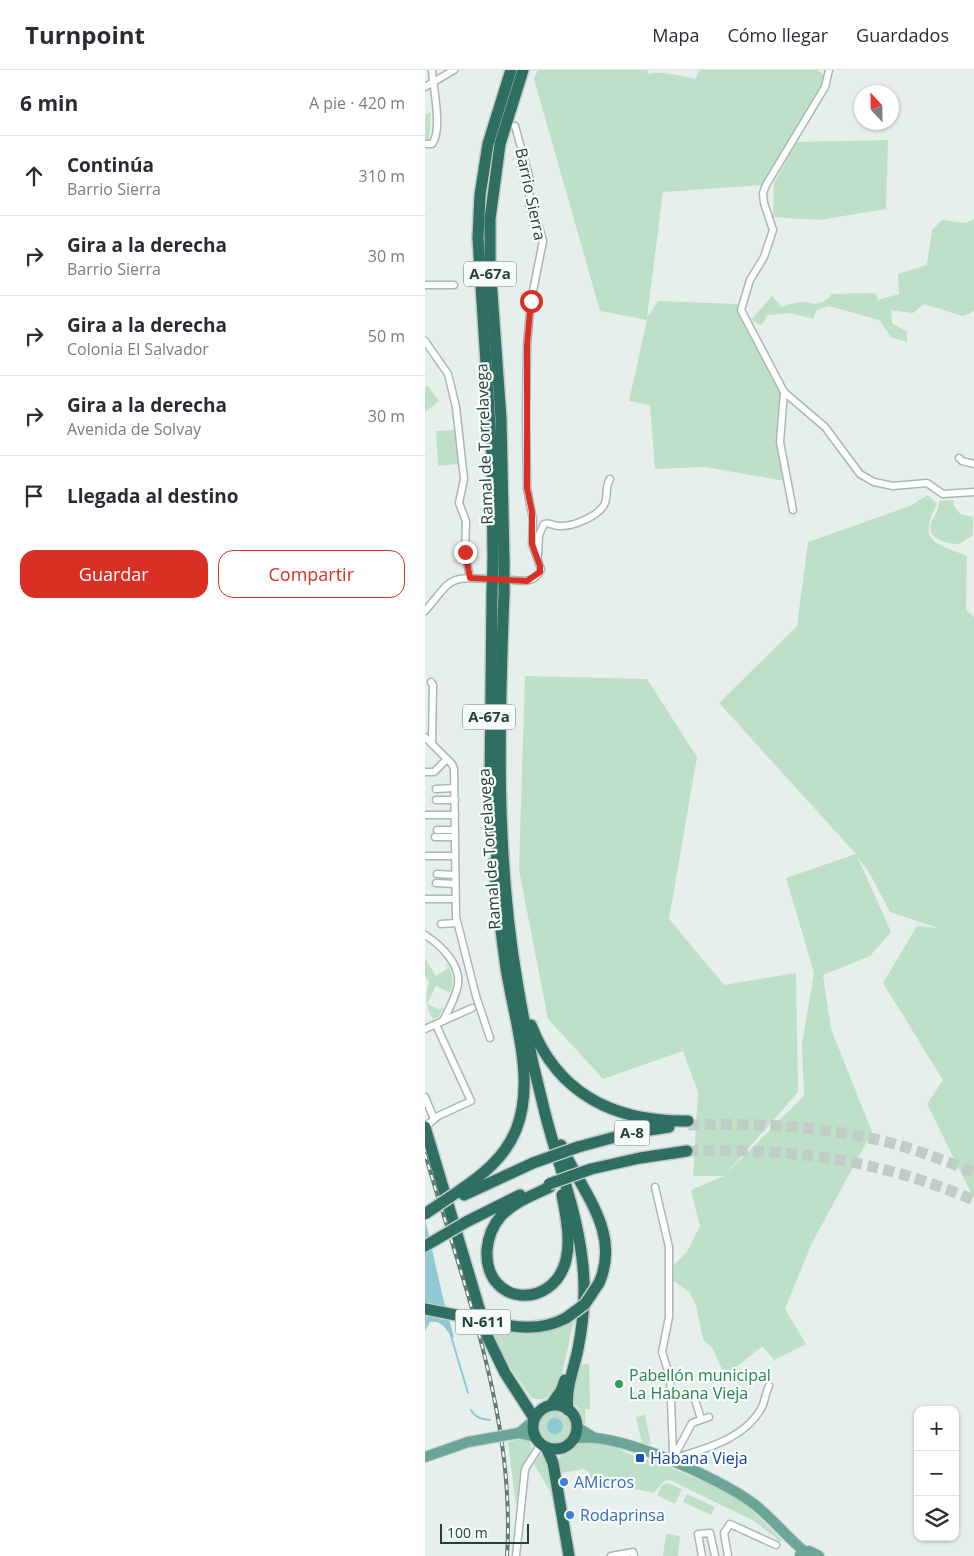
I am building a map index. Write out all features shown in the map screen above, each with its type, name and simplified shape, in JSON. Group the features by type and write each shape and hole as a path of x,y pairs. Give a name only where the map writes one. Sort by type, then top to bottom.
{"highway":[{"name":"Ramal de Torrelavega","path":"499,561 478,238 480,196 488,144 511,70"},
{"name":"Ramal de Torrelavega","path":"523,70 500,144 490,218 490,265 503,472 498,593 489,727 493,840 510,970 523,1044 553,1185"},
{"name":"Ramal de Torrelavega","path":"498,593 500,786 508,914 517,984 542,1095"},
{"name":"A-8","path":"457,1195 533,1163 578,1147 638,1131 688,1123 645,1120 623,1114 596,1101 566,1079 541,1048 527,1011 518,968 509,895 500,786"},
{"path":"425,1216 457,1195 486,1171 503,1153 516,1130 522,1104 523,1068 506,967 493,840"},
{"path":"425,1308 496,1323 535,1328 555,1324 566,1318 585,1304 599,1283 605,1265 606,1246 601,1221 567,1161 542,1095"},
{"path":"542,1095 575,1216 583,1259 583,1319 576,1360 567,1394 569,1410"},
{"name":"N-611","path":"428,1124 449,1211 492,1347 505,1373 522,1396 534,1420 541,1443 553,1463 569,1556"},
{"name":"A-8","path":"425,1246 510,1199 553,1185 591,1169 640,1158 687,1151"},
{"path":"553,1185 568,1242 566,1258 561,1273 551,1285 540,1293 527,1296 513,1294 497,1284 490,1272 487,1248 491,1232 497,1221 510,1208 553,1185"},
{"path":"534,1420 561,1391 569,1364 579,1302 576,1243 553,1185"},
{"path":"522,1396 532,1403 561,1406 569,1410 575,1417 577,1427 573,1439 560,1448 553,1463"},
{"path":"541,1443 560,1448"}],"main road":[{"path":"425,1457 468,1442 516,1433 534,1420"},
{"path":"577,1427 593,1437"},
{"path":"516,1433 541,1443"},
{"path":"573,1439 593,1437 621,1443 663,1457 740,1494 762,1511 788,1538 800,1555 813,1552 819,1556"}],"street":[{"path":"425,144 432,144 434,141 436,110 432,70"},
{"path":"425,87 454,70"},
{"path":"829,73 763,193 773,230 767,249 750,280 741,304 743,316 761,346 784,392 825,427 860,474 874,482 893,486 927,483 943,494 974,492"},
{"name":"Barrio Sierra","path":"515,126 530,180 532,214 539,227 543,241 531,301 527,345 527,488 532,512 532,544 538,560"},
{"path":"425,286 454,285"},
{"path":"425,341 448,374 456,407 464,479 459,503 466,521 465,552 470,578"},
{"path":"784,392 780,442 793,510"},
{"path":"959,458 961,461 974,464"},
{"path":"425,611 442,587 455,580 470,578 527,581 537,576 541,569 538,560 539,535 544,524 561,526 573,524 598,512 604,506 606,488 611,479"},
{"path":"431,682 433,684 432,743"},
{"path":"425,737 453,766 457,922 476,996 491,1038"},
{"path":"425,772 434,772 447,760"},
{"path":"436,789 454,788"},
{"path":"436,800 455,800"},
{"path":"425,815 455,815"},
{"path":"437,830 455,830"},
{"path":"435,837 455,838"},
{"path":"425,856 455,856"},
{"path":"437,874 455,875"},
{"path":"436,883 455,884"},
{"path":"425,899 455,899"},
{"path":"441,924 457,922"},
{"path":"425,935 440,944 455,966 458,987 443,1021"},
{"path":"425,1029 472,1008"},
{"path":"425,1097 428,1124 471,1101 436,1024"},
{"path":"655,1187 669,1247 669,1317 662,1352 671,1377 677,1454 687,1469"},
{"path":"663,1457 716,1446 735,1434 758,1411 769,1386"},
{"path":"695,1400 701,1419"},
{"path":"677,1454 692,1423 709,1417"},
{"path":"516,1556 524,1474 528,1462 541,1443"},
{"path":"728,1556 724,1532 727,1525 732,1524 776,1545"},
{"path":"702,1556 698,1534 710,1533 715,1556"},
{"path":"611,1556 633,1554"}],"green space":[{"path":"538,70 647,70 649,74 664,73 695,79 700,70 817,70 828,78 763,185 663,192 647,318 658,301 737,304 744,323 754,338 781,393 785,481 704,467 655,469 650,405 629,401 647,320 600,311 534,79"},
{"path":"431,112 428,142 425,141 425,115"},
{"path":"888,140 886,209 819,220 773,217 774,183 797,142"},
{"path":"974,219 974,311 963,316 924,304 913,313 891,310 892,323 907,332 907,342 891,337 879,320 829,306 817,310 813,319 791,313 768,315 761,325 751,320 772,296 782,307 798,302 816,304 823,302 832,294 875,293 878,300 899,294 898,274 927,265 932,230 942,220 966,223"},
{"path":"427,385 439,401 425,412 425,387"},
{"path":"455,430 458,464 438,466 436,431"},
{"path":"928,495 937,504 929,527 933,540 946,548 967,556 966,610 974,617 974,1199 927,1104 943,1080 883,983 917,926 938,928 890,912 869,872 858,858 891,932 870,956 823,975 831,1029 872,1132 811,1245 785,1309 806,1344 774,1360 763,1347 760,1348 725,1376 713,1349 703,1339 696,1305 690,1293 673,1280 674,1265 687,1252 700,1226 691,1190 724,1176 693,1176 698,1092 683,1051 603,1079 548,1019 519,870 525,676 647,679 697,757 669,919 724,985 796,973 798,1092 725,1175 804,1096 802,1044 814,973 786,878 856,854 719,703 797,626 808,542 910,506"},
{"path":"954,500 954,506 960,514 973,517 973,535 959,544 939,540 930,529 939,501"},
{"path":"425,958 436,976 448,968 446,962 452,977 450,993 436,986 427,1004 429,982 425,976"},
{"path":"427,1004 440,1010 444,1006 439,1017 433,1019"},
{"path":"574,1320 561,1379 559,1379 555,1388 546,1398 537,1399 531,1397 505,1360 491,1327 513,1332 533,1332 553,1328"},
{"path":"589,1363 590,1409 585,1409 585,1425 579,1409 572,1400 573,1388 581,1365"},
{"path":"555,1409 567,1414 572,1426 567,1438 555,1443 543,1438 538,1426 543,1414"},
{"path":"645,1415 651,1445 642,1443 636,1417"},
{"path":"525,1438 530,1442 532,1448 523,1465 516,1506 508,1442"},
{"path":"581,1442 617,1448 642,1460 651,1459 723,1490 745,1503 782,1540 781,1542 754,1521 670,1480 664,1481 654,1493 630,1488 618,1490 617,1483 592,1488 589,1472 584,1469 560,1473 559,1458"},
{"path":"541,1454 546,1459 551,1493 534,1464"},
{"path":"667,1483 682,1489 675,1504 657,1495 662,1485"},
{"path":"687,1494 715,1507 711,1515 683,1502"},
{"path":"666,1534 680,1536 678,1556 663,1556"}],"water":[{"path":"425,1218 454,1337 452,1338 448,1331 438,1322 430,1322 425,1331"},
{"path":"555,1418 563,1426 555,1434 547,1426"}],"waterway":[{"path":"451,1336 468,1393"},
{"path":"471,1410 479,1418 490,1420"}],"tunnel":[{"path":"688,1125 734,1124 824,1130 909,1148 974,1172"},
{"path":"687,1151 762,1152 798,1154 833,1159 903,1175 974,1200"}],"railway":[{"path":"425,1154 470,1302 495,1402 508,1504 507,1556"}],"place":[{"name":"Pabellón municipal La Habana Vieja","path":"619,1384"},
{"name":"Habana Vieja","path":"640,1458"},
{"name":"AMicros","path":"564,1482"},
{"name":"Rodaprinsa","path":"570,1515"}],"route":[{"path":"465,552 470,578 527,581 537,576 541,569 531,539 533,520 527,488 527,345 531,301"}]}
